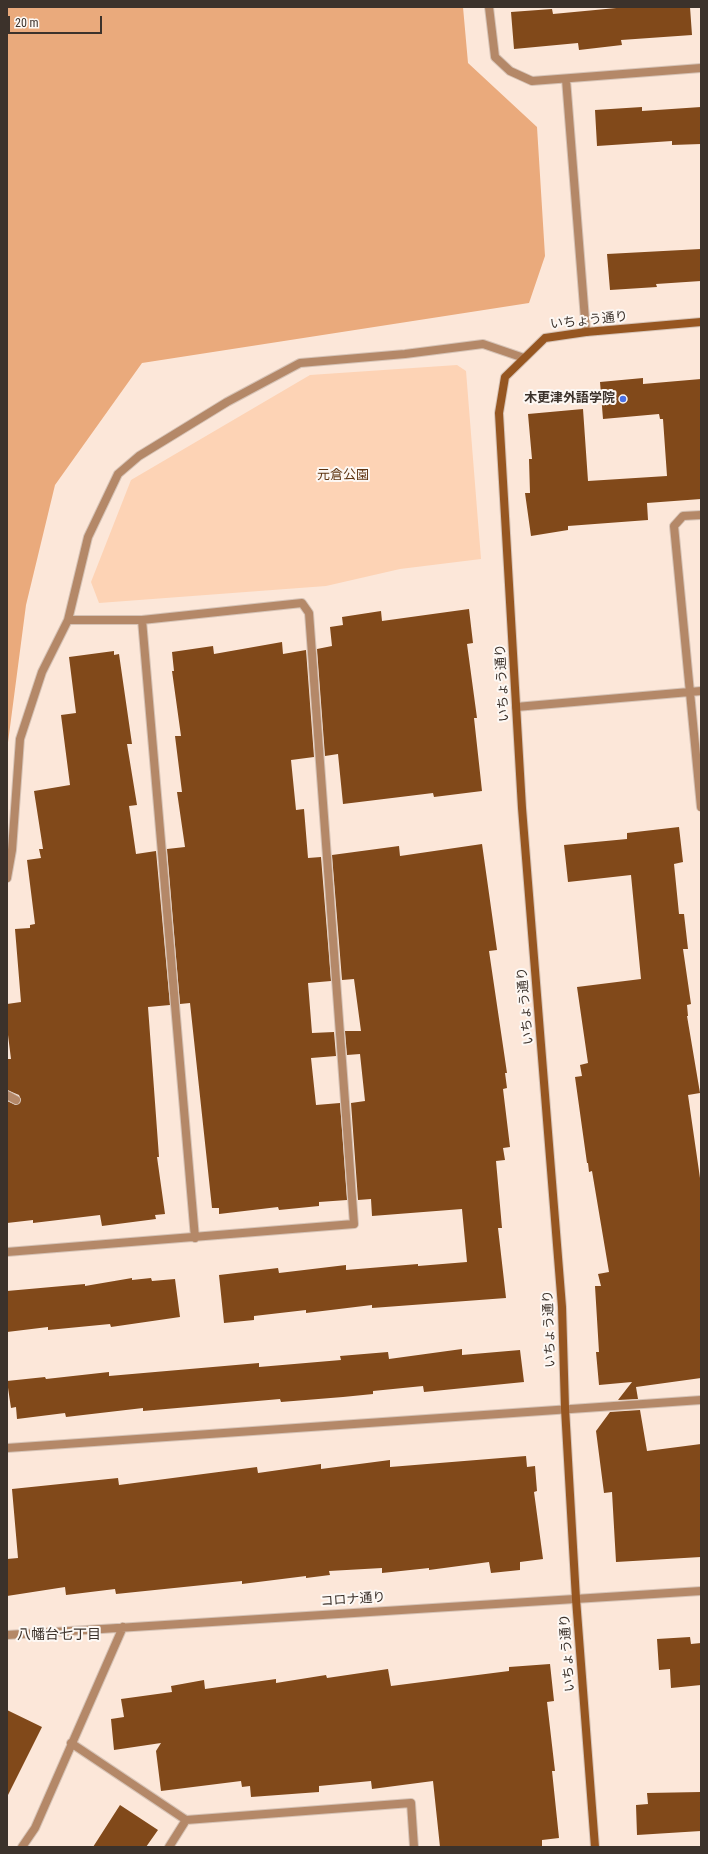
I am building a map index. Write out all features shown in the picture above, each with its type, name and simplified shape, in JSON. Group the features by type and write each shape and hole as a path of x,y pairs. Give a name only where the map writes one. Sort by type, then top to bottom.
{"street":[{"path":"489,7 495,57 510,71 532,81 701,68"},
{"path":"566,79 586,332"},
{"name":"いちょう通り","path":"595,1847 576,1599 565,1408 562,1307 522,808 499,413 504,377 545,338 586,332 701,322"},
{"path":"7,878 12,850 20,739 42,672 68,620 88,538 118,474 139,456 227,402 300,363 405,354 483,344 524,358"},
{"path":"701,515 682,516 674,526 701,807"},
{"path":"7,1252 354,1224 309,614 302,603 142,620 68,620"},
{"path":"142,620 195,1238"},
{"path":"516,707 701,691"},
{"path":"7,1095 16,1100"},
{"path":"7,1448 565,1408 701,1400"},
{"name":"コロナ通り","path":"7,1634 701,1590"},
{"path":"22,1847 35,1828 122,1627"},
{"path":"71,1743 186,1820 411,1803 414,1847"},
{"path":"168,1847 186,1820"}],"green space":[{"name":"元倉公園","path":"457,365 466,371 481,559 400,569 326,586 99,603 91,582 131,480 310,375"}],"shaded area":[{"path":"7,7 463,7 468,63 537,127 545,256 529,303 142,363 55,485 26,605 7,750"}],"building":[{"path":"627,7 690,7 692,35 621,40 622,45 579,50 578,43 514,49 511,12 552,9 553,14"},
{"path":"642,107 642,111 701,107 701,144 672,145 672,141 597,146 595,110"},
{"path":"701,249 701,281 656,284 657,287 610,290 607,254"},
{"path":"643,378 643,384 701,379 701,499 647,503 648,520 568,526 568,530 531,536 525,493 530,493 529,459 532,459 528,414 583,409 588,481 667,476 663,419 660,419 659,414 603,419 600,382"},
{"path":"469,609 473,643 467,644 477,718 474,718 482,791 434,797 433,793 343,804 338,754 325,756 317,649 332,646 330,627 343,625 342,617 381,611 382,621"},
{"path":"282,642 283,654 306,650 314,757 291,760 296,810 304,809 308,858 321,857 331,981 308,983 312,1033 334,1032 336,1056 311,1058 316,1105 340,1103 347,1200 319,1202 319,1206 279,1210 278,1207 219,1214 219,1208 212,1208 190,1003 180,1004 167,849 185,847 177,792 182,792 175,736 181,736 172,671 174,671 172,652 213,646 214,654"},
{"path":"114,651 114,655 119,654 132,744 127,744 137,805 129,806 136,854 156,851 170,1005 148,1007 159,1157 157,1157 165,1214 155,1215 156,1219 102,1226 100,1215 33,1223 33,1220 7,1223 7,1101 16,1105 21,1100 19,1095 7,1090 7,1059 11,1059 7,1027 7,1004 21,1002 15,929 30,928 30,925 35,924 27,860 41,858 39,849 43,849 34,791 70,785 61,715 76,713 69,657"},
{"path":"679,827 683,862 674,864 679,914 684,914 688,949 683,949 691,1004 687,1005 687,1016 700,1093 688,1095 701,1185 701,1378 636,1387 638,1399 618,1400 632,1382 599,1385 596,1352 599,1352 595,1286 601,1286 598,1274 609,1272 592,1171 589,1172 587,1163 575,1077 582,1076 580,1065 588,1063 577,987 641,979 631,875 568,882 564,845 627,839 627,833"},
{"path":"482,844 497,950 489,951 507,1073 505,1073 507,1088 503,1089 510,1147 503,1148 505,1160 496,1161 502,1228 498,1228 506,1298 372,1308 372,1305 306,1313 306,1310 254,1316 254,1320 224,1323 219,1275 278,1268 279,1273 346,1265 346,1270 418,1264 418,1266 467,1262 462,1209 372,1216 371,1199 358,1200 351,1103 365,1101 360,1054 347,1055 345,1031 361,1031 354,979 342,980 332,855 399,846 400,856"},
{"path":"132,1278 132,1280 151,1278 152,1281 175,1279 180,1317 111,1327 110,1324 48,1330 48,1327 7,1332 7,1291 85,1284 85,1286"},
{"path":"462,1349 462,1355 520,1350 524,1382 424,1392 423,1386 373,1391 373,1394 343,1397 281,1402 280,1399 143,1411 143,1408 66,1417 65,1413 17,1419 16,1407 11,1408 7,1381 45,1377 46,1379 109,1372 109,1376 259,1363 259,1367 341,1360 340,1356 388,1352 389,1359"},
{"path":"640,1410 647,1451 701,1444 701,1557 616,1562 612,1492 604,1493 596,1431 610,1412"},
{"path":"526,1456 527,1467 535,1466 537,1491 534,1492 543,1559 520,1562 520,1570 491,1573 489,1562 429,1570 429,1568 382,1573 382,1568 329,1571 330,1575 306,1578 306,1576 242,1584 242,1581 116,1594 115,1589 66,1595 65,1587 7,1596 7,1559 18,1558 12,1489 118,1478 119,1485 257,1467 258,1473 321,1464 321,1469 390,1460 390,1467"},
{"path":"690,1637 691,1644 701,1643 701,1685 671,1688 670,1669 659,1670 657,1639"},
{"path":"550,1664 554,1701 547,1702 555,1771 552,1771 559,1838 542,1840 542,1847 440,1847 433,1781 372,1789 371,1781 319,1786 319,1792 251,1797 250,1786 242,1787 241,1781 161,1791 156,1751 161,1743 114,1750 111,1719 124,1717 121,1699 172,1692 171,1686 204,1680 205,1689 276,1679 276,1683 326,1675 327,1678 388,1669 391,1686 509,1671 509,1667"},
{"path":"7,1710 42,1727 7,1797"},
{"path":"701,1792 701,1831 637,1835 636,1805 648,1804 647,1793"},
{"path":"120,1805 158,1830 146,1847 93,1847"}],"place":[{"name":"木更津外語学院","path":"623,399"}],"district":[{"name":"八幡台七丁目","path":"59,1635"}]}
